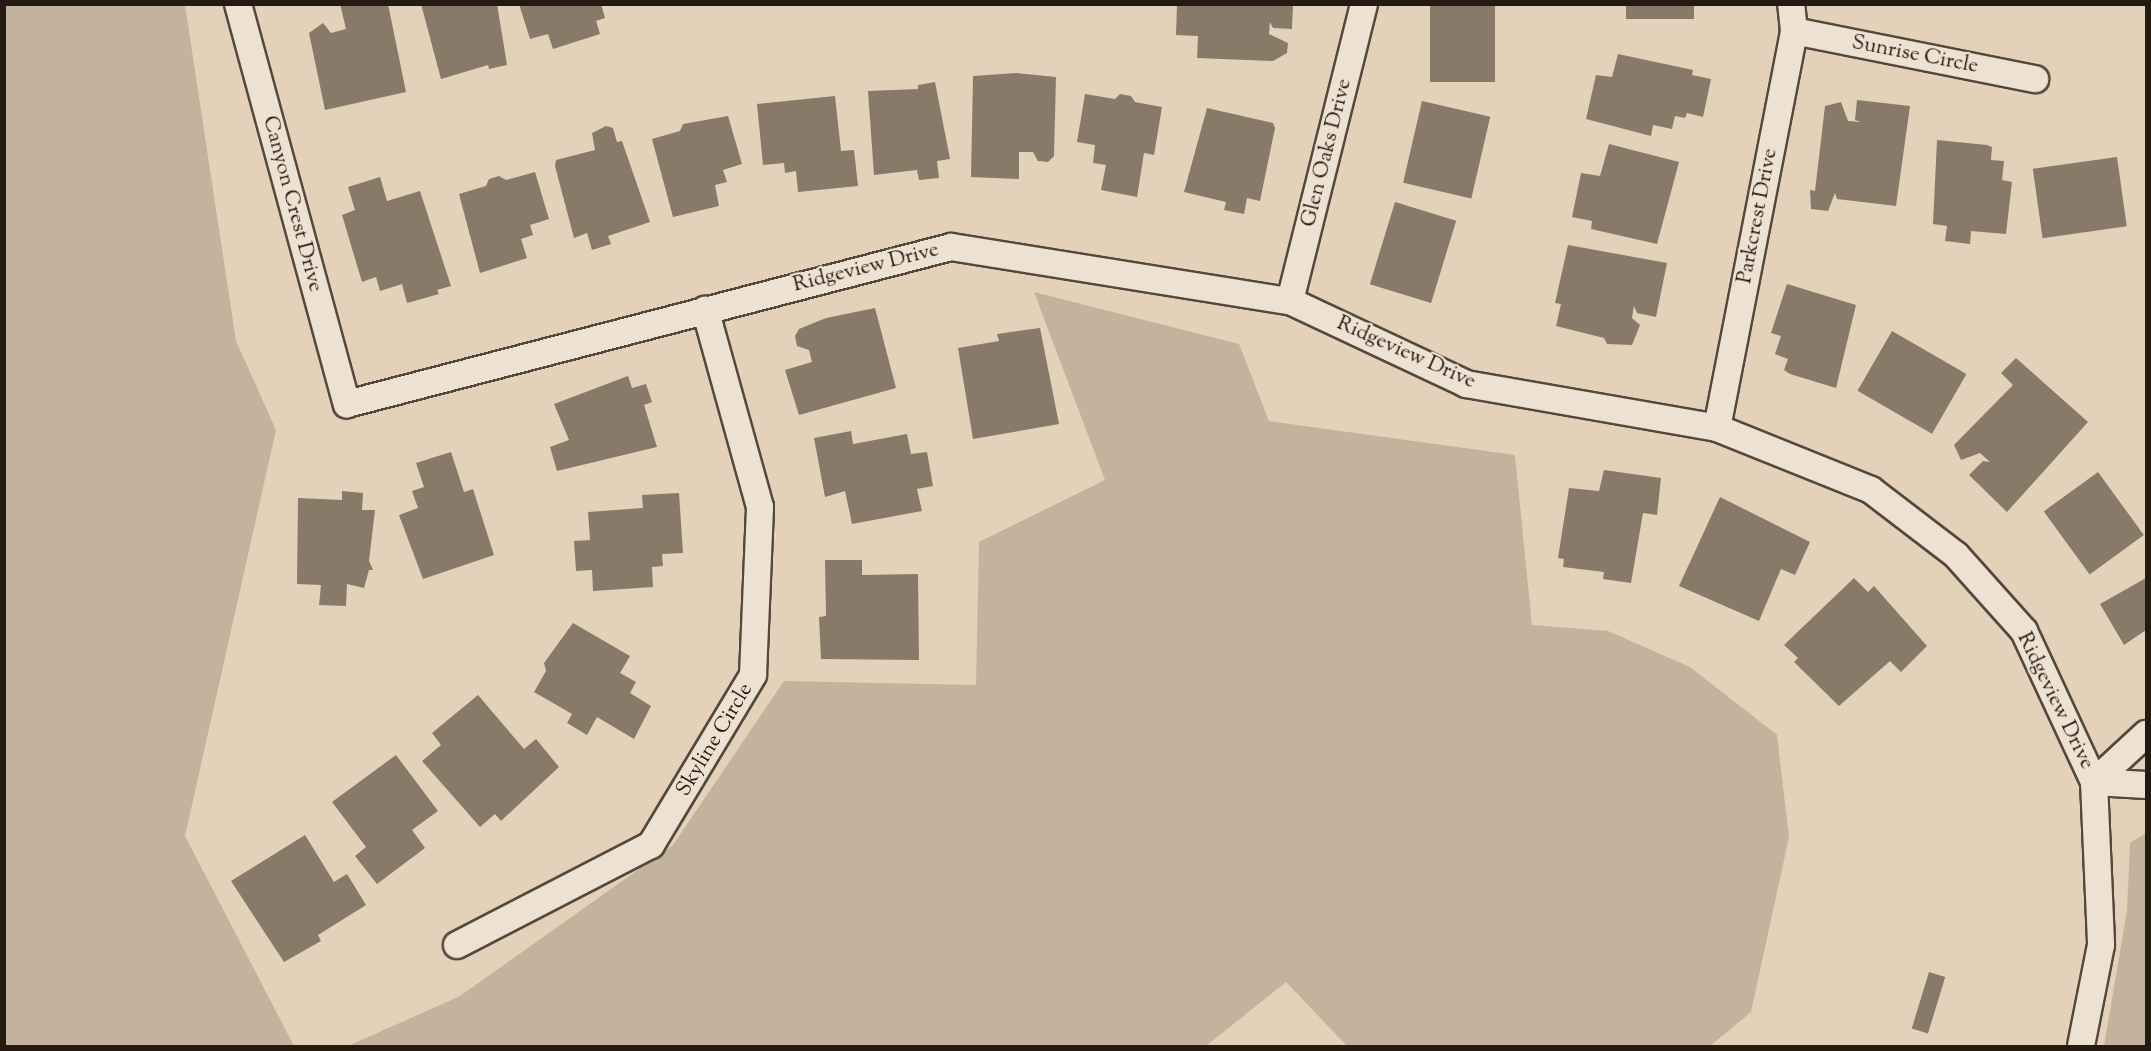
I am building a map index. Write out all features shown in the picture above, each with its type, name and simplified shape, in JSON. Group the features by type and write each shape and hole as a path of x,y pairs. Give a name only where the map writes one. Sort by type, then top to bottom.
{"street":[{"name":"Canyon Crest Drive","path":"238,4 347,404"},
{"name":"Glen Oaks Drive","path":"1290,301 1364,4"},
{"name":"Parkcrest Drive","path":"1717,428 1794,31 1791,4"},
{"name":"Sunrise Circle","path":"1794,31 2035,79"},
{"name":"Ridgeview Drive","path":"347,404 705,309 951,247 1290,301 1466,384 1717,428 1871,490 1956,555 2024,631 2094,782 2101,945 2081,1047"},
{"name":"Skyline Circle","path":"457,945 651,845 753,675 760,507 705,309"},
{"path":"2094,782 2146,734"},
{"path":"2094,782 2146,785"}],"shaded area":[{"path":"5,4 185,5 236,341 276,430 185,836 294,1046 5,1046"},
{"path":"1034,292 1239,344 1269,421 1515,455 1532,625 1608,631 1690,667 1777,735 1789,837 1751,1012 1710,1046 1347,1046 1286,982 1206,1046 348,1046 460,996 673,845 784,681 976,685 979,542 1105,480"},
{"path":"2146,833 2146,1046 2104,1046 2127,910 2130,843"}],"building":[{"path":"340,4 388,4 406,92 325,110 309,33 323,23 331,33 346,29"},
{"path":"421,4 497,4 507,65 489,69 488,65 441,79"},
{"path":"519,4 601,4 605,18 596,21 600,34 553,49 548,34 530,39"},
{"path":"1177,4 1293,4 1292,29 1273,28 1270,22 1269,34 1288,43 1287,53 1273,61 1197,58 1198,36 1176,35"},
{"path":"1430,4 1495,4 1495,82 1430,82"},
{"path":"1626,4 1694,4 1694,19 1626,19"},
{"path":"1618,54 1693,70 1692,75 1711,79 1703,117 1687,113 1685,118 1675,116 1672,129 1653,125 1651,136 1586,119 1596,75 1612,77"},
{"path":"1016,73 1056,77 1054,156 1048,162 1038,161 1033,152 1019,152 1019,179 971,177 973,76"},
{"path":"935,82 950,159 937,161 939,178 919,180 917,170 874,175 868,91 918,89 918,85"},
{"path":"1085,94 1115,99 1120,94 1131,96 1135,102 1162,107 1154,155 1144,153 1137,197 1101,190 1106,165 1093,163 1095,145 1077,142"},
{"path":"835,96 841,151 854,150 858,186 798,192 796,171 785,173 784,163 763,165 757,104"},
{"path":"1857,100 1910,106 1896,206 1837,199 1835,193 1828,211 1811,209 1810,190 1815,191 1825,106 1841,102 1848,121 1861,122 1855,120"},
{"path":"1422,101 1490,117 1471,199 1403,183"},
{"path":"1207,108 1273,123 1275,128 1260,201 1247,198 1244,214 1224,210 1226,202 1184,192"},
{"path":"728,116 742,164 723,170 727,182 715,185 719,206 673,217 652,139 680,131 683,124"},
{"path":"606,126 613,128 617,142 622,141 650,222 608,236 611,244 592,250 587,233 574,238 555,166 556,160 595,150 592,133"},
{"path":"1937,140 1987,145 1992,147 1991,160 2004,161 2002,180 2012,182 2006,234 1971,231 1970,244 1945,241 1947,226 1933,224"},
{"path":"1609,144 1679,162 1657,244 1591,229 1592,221 1572,217 1581,173 1600,176"},
{"path":"2117,157 2127,226 2043,238 2033,169"},
{"path":"535,172 549,219 530,225 533,235 521,239 527,258 480,273 459,194 486,186 489,179 499,176 506,180"},
{"path":"380,177 387,201 420,191 451,286 437,290 439,294 407,303 402,284 380,291 376,277 362,282 342,215 355,210 348,187"},
{"path":"1395,202 1456,221 1431,303 1370,284"},
{"path":"1568,245 1667,263 1656,317 1637,313 1634,306 1632,318 1640,325 1632,345 1607,344 1604,338 1556,326 1561,304 1555,303"},
{"path":"1787,284 1856,305 1836,388 1790,374 1784,370 1788,359 1775,354 1781,336 1771,333"},
{"path":"875,308 896,388 799,415 785,370 812,362 809,350 797,346 795,336 799,329 826,318"},
{"path":"1040,328 1059,424 973,439 958,348 999,341 997,334"},
{"path":"1892,331 1966,374 1932,434 1858,391"},
{"path":"2016,358 2088,422 2007,512 1969,475 1983,461 1990,462 1980,453 1961,460 1954,445 2013,385 2001,373"},
{"path":"628,376 632,388 646,384 652,402 644,405 657,447 557,471 550,447 569,440 554,404"},
{"path":"851,431 853,444 907,434 911,454 927,452 933,486 917,489 922,511 852,524 845,491 825,497 814,438"},
{"path":"451,452 464,492 473,489 494,555 423,579 399,515 418,508 412,491 424,487 416,463"},
{"path":"1604,470 1661,478 1657,515 1643,513 1631,583 1603,579 1604,572 1563,567 1564,559 1558,558 1569,488 1599,491"},
{"path":"2098,472 2144,535 2090,574 2044,511"},
{"path":"342,491 363,493 362,510 375,510 369,561 373,570 369,570 364,588 347,584 346,606 319,605 321,585 297,584 298,498 342,500"},
{"path":"679,493 683,553 662,554 663,566 652,567 653,587 593,591 592,570 576,571 574,541 590,540 588,512 643,508 642,495"},
{"path":"1720,497 1810,542 1795,575 1781,569 1759,621 1679,586"},
{"path":"825,560 862,560 862,575 918,574 919,660 821,659 819,617 826,616"},
{"path":"1854,578 1868,592 1874,586 1927,646 1901,672 1890,661 1839,706 1794,662 1798,658 1784,645"},
{"path":"2146,578 2146,630 2124,645 2100,604"},
{"path":"573,623 630,656 620,673 636,682 630,693 651,706 634,739 597,717 587,735 567,723 572,714 534,692 546,671 544,663"},
{"path":"478,695 524,749 536,739 559,767 501,821 495,814 480,827 422,761 441,745 432,733"},
{"path":"396,755 438,811 412,830 425,848 377,884 355,856 366,847 332,802"},
{"path":"305,835 334,882 347,874 366,905 318,935 321,941 284,962 231,881"},
{"path":"1929,972 1945,977 1928,1033 1912,1028"}]}
